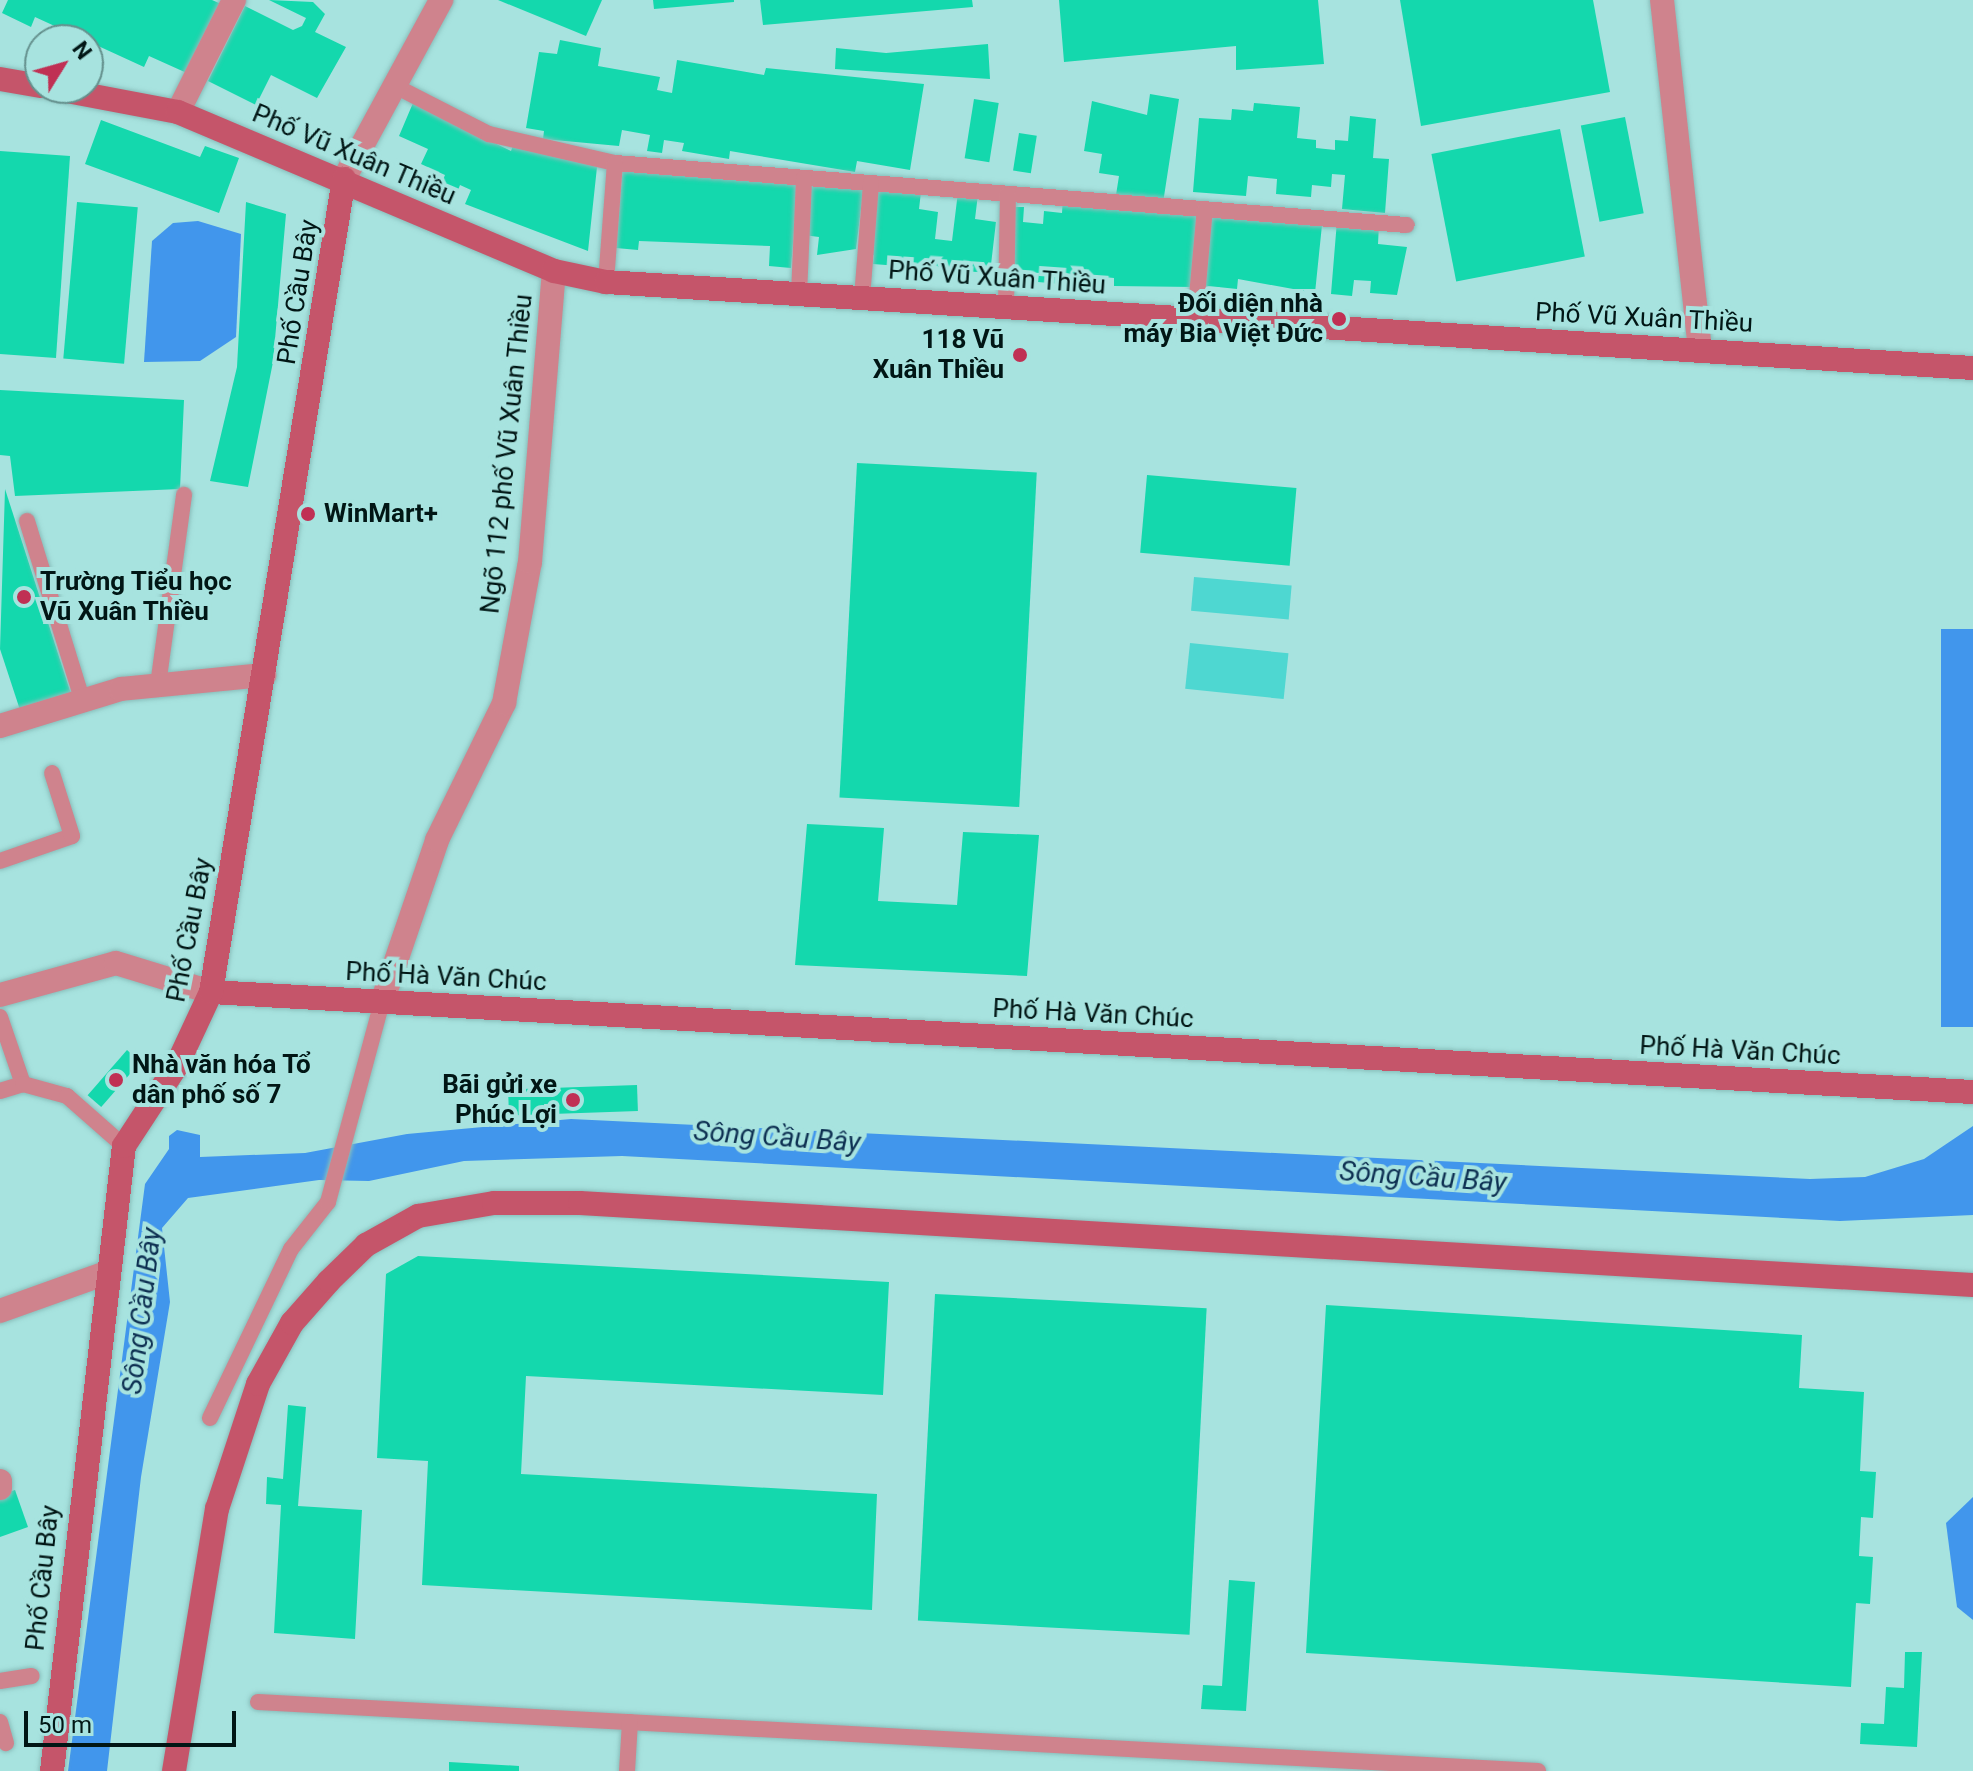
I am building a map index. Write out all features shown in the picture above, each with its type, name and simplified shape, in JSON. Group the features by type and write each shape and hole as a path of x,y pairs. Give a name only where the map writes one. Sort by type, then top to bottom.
{"street":[{"path":"178,112 234,0"},
{"path":"344,179 441,0"},
{"path":"1662,0 1700,349"},
{"path":"0,79 24,83"},
{"name":"Phố Vũ Xuân Thiều","path":"104,98 178,112 344,179 554,271 606,282 1973,368"},
{"name":"Phố Cầu Bây","path":"52,1771 106,1273 124,1146 177,1065 211,992 344,179"},
{"name":"Ngõ 112 phố Vũ Xuân Thiều","path":"382,1002 437,840 504,703 530,562 554,271"},
{"path":"0,726 82,699 158,685 264,675"},
{"path":"0,995 116,963 211,992"},
{"name":"Phố Hà Văn Chúc","path":"211,992 1964,1092"},
{"path":"174,1771 217,1509 258,1384 292,1323 329,1281 366,1245 418,1216 494,1203 580,1203 1973,1285"},
{"path":"0,1311 106,1273"},
{"path":"0,1481 0,1488"}],"lane":[{"path":"395,86 489,134 615,163 1407,225"},
{"path":"606,282 615,163"},
{"path":"799,294 804,178"},
{"path":"862,298 871,183"},
{"path":"1006,306 1008,194"},
{"path":"1195,318 1205,209"},
{"path":"158,685 184,495"},
{"path":"27,521 82,699"},
{"path":"0,861 72,836 52,773"},
{"path":"210,1418 291,1249 328,1202 344,1130 382,1002"},
{"path":"0,1017 23,1084"},
{"path":"0,1091 23,1084 67,1096 124,1146"},
{"path":"0,1681 32,1676"},
{"path":"258,1702 1538,1771"},
{"path":"0,1722 6,1743"},
{"path":"627,1771 630,1722"}],"shaded area":[{"path":"1194,577 1292,586 1289,619 1191,611"},
{"path":"1190,643 1288,653 1284,699 1185,689"}],"water":[{"path":"198,221 241,234 236,337 200,361 144,362 152,241 173,223"},
{"path":"1941,629 1973,629 1973,1027 1941,1027"},
{"name":"Sông Cầu Bây","path":"571,1119 1810,1179 1865,1177 1924,1159 1973,1126 1973,1215 1840,1221 622,1156 464,1161 369,1181 319,1180 188,1198 162,1228 170,1302 141,1477 107,1771 68,1771 145,1184 169,1149 169,1136 177,1130 200,1135 200,1157 305,1153 407,1134"},
{"path":"1973,1497 1973,1620 1957,1607 1946,1523"}],"building":[{"path":"8,0 212,0 221,4 189,74 149,56 144,67 104,49 104,24 50,24 35,17 32,24 25,24 2,13"},
{"path":"269,0 313,2 325,14 315,32 346,47 317,98 271,75 256,105 208,81 245,6 293,30 302,26 306,18"},
{"path":"498,0 602,0 586,36"},
{"path":"653,0 734,0 734,2 654,9"},
{"path":"760,0 972,0 973,7 763,25"},
{"path":"1059,0 1318,0 1324,64 1236,70 1236,46 1064,62"},
{"path":"1400,0 1593,0 1610,92 1421,126"},
{"path":"560,40 601,48 598,66 660,77 657,90 672,93 677,60 764,75 766,68 924,84 910,170 857,161 855,172 730,151 729,159 682,151 684,143 664,140 662,153 647,151 650,135 622,130 619,146 543,139 544,131 526,128 539,52 557,54"},
{"path":"988,44 990,79 835,69 836,48 886,53"},
{"path":"1150,94 1179,99 1163,203 1116,195 1119,176 1099,173 1102,154 1084,151 1092,101 1147,115"},
{"path":"974,99 999,103 989,162 965,158"},
{"path":"413,103 511,151 514,143 597,167 588,251 465,204 471,190 460,185 453,203 436,196 445,175 421,164 428,149 399,136"},
{"path":"1254,103 1300,107 1297,138 1316,140 1316,148 1335,150 1335,140 1348,141 1350,116 1376,119 1373,158 1389,159 1385,213 1342,209 1345,175 1332,174 1331,187 1312,185 1311,197 1276,194 1277,179 1248,176 1246,196 1193,192 1199,118 1231,120 1232,109 1253,111"},
{"path":"1625,117 1644,213 1600,222 1581,126"},
{"path":"101,120 200,157 205,146 239,158 219,213 85,164"},
{"path":"1560,129 1585,257 1456,282 1431,154"},
{"path":"1019,133 1037,136 1031,173 1013,171"},
{"path":"0,151 70,156 56,358 0,354"},
{"path":"623,166 798,180 791,268 769,266 770,246 639,241 638,250 616,248"},
{"path":"810,181 864,184 856,249 817,255 819,237 804,235"},
{"path":"875,187 921,192 919,209 938,212 935,239 952,241 958,192 978,194 975,219 996,222 990,273 873,264 874,255 867,254"},
{"path":"1063,198 1201,212 1195,287 1114,286 1114,278 1094,276 1093,287 1038,282 1039,273 1009,270 1015,207 1024,207 1023,222 1043,224 1044,211 1062,213"},
{"path":"77,202 138,207 124,364 63,358"},
{"path":"246,202 286,214 273,362 248,487 210,481 237,367"},
{"path":"1207,210 1322,225 1315,293 1238,279 1237,289 1199,285"},
{"path":"1337,221 1379,224 1378,244 1407,247 1397,295 1370,293 1371,281 1354,280 1352,296 1331,294"},
{"path":"0,390 184,400 180,489 15,496 10,456 0,455"},
{"path":"857,463 1037,472 1019,807 839,798"},
{"path":"1147,475 1296,488 1290,566 1140,553"},
{"name":"Trường Tiểu học Vũ Xuân Thiều","path":"5,489 73,700 22,716 0,649"},
{"path":"807,824 884,828 878,901 957,905 963,832 1039,835 1027,976 795,965"},
{"name":"Nhà văn hóa Tổ dân phố số 7","path":"127,1050 141,1062 101,1107 88,1095"},
{"name":"Bãi gửi xe Phúc Lợi","path":"637,1085 638,1111 509,1115 508,1090"},
{"path":"418,1256 889,1282 883,1395 526,1376 521,1474 877,1494 872,1610 422,1585 428,1461 377,1458 386,1274"},
{"path":"935,1294 1207,1308 1190,1635 918,1621"},
{"path":"1326,1305 1802,1335 1799,1388 1864,1392 1860,1471 1876,1472 1873,1518 1861,1517 1859,1556 1873,1557 1870,1604 1856,1603 1851,1687 1306,1653"},
{"path":"288,1405 306,1407 298,1506 362,1510 355,1639 274,1633 281,1505 266,1504 267,1477 283,1479"},
{"path":"15,1490 28,1527 0,1537 0,1495"},
{"path":"1229,1580 1255,1582 1246,1711 1201,1709 1203,1685 1222,1686"},
{"path":"1905,1652 1922,1652 1917,1747 1860,1744 1861,1723 1884,1724 1886,1687 1904,1688"},
{"path":"449,1762 519,1766 519,1771 449,1771"}],"place":[{"name":"Đối diện nhà máy Bia Việt Đức","path":"1339,319"},
{"name":"118 Vũ Xuân Thiều","path":"1020,355"},
{"name":"WinMart+","path":"308,514"},
{"name":"Trường Tiểu học Vũ Xuân Thiều","path":"24,597"},
{"name":"Nhà văn hóa Tổ dân phố số 7","path":"116,1080"},
{"name":"Bãi gửi xe Phúc Lợi","path":"573,1100"}]}
